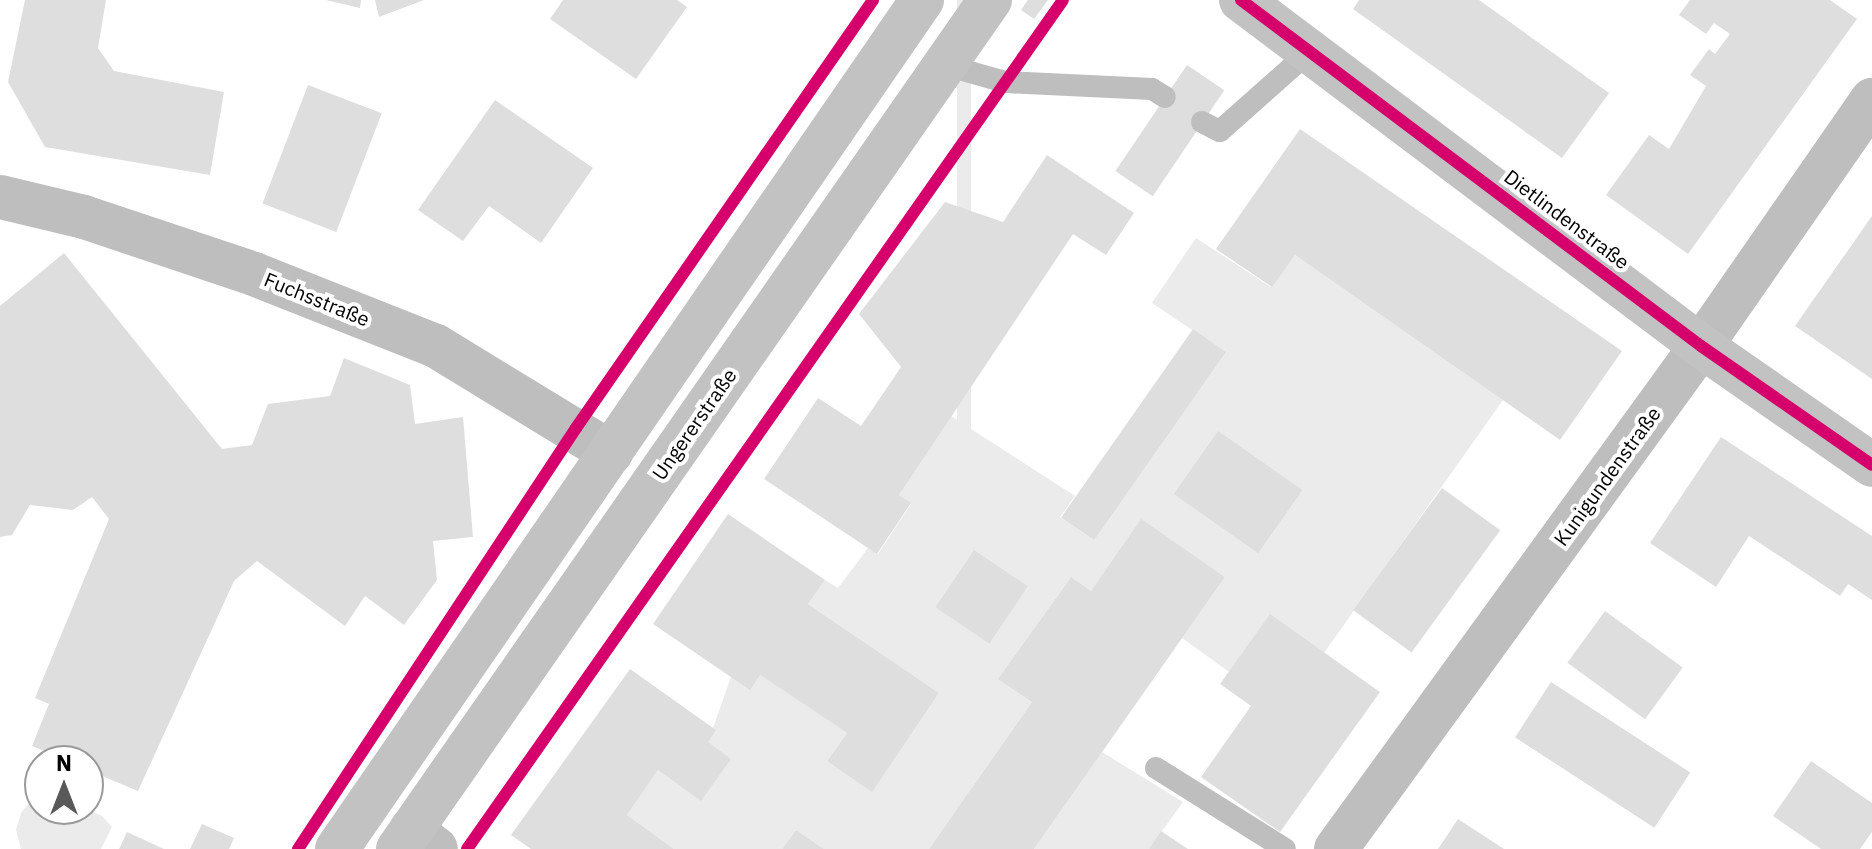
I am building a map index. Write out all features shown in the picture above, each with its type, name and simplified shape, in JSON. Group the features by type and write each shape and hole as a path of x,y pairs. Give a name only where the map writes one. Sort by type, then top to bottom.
{"main road":[{"path":"337,849 922,0"},
{"name":"Ungererstraße","path":"415,843 990,0"},
{"name":"Dietlindenstraße","path":"1241,0 1701,346 1872,465"}],"street":[{"name":"Kunigundenstraße","path":"1336,849 1701,346 1872,100"},
{"name":"Fuchsstraße","path":"0,197 84,217 254,274 436,346 611,453"}],"lane":[{"path":"1202,122 1220,131 1310,51"},
{"path":"945,65 1005,82 1152,89 1165,97"},
{"path":"1156,768 1285,849"}],"shaded area":[{"path":"957,0 971,0 971,849 957,849"},
{"path":"1196,238 1271,287 1295,255 1503,400 1324,653 1229,672 1182,638 1225,577 1141,520 1091,591 1070,578 999,678 1032,702 929,849 824,849 796,830 782,849 674,849 627,815 658,770 700,800 708,742 731,677 760,675 847,733 827,761 872,791 939,693 808,604 825,580 838,588 868,548 878,554 911,504 899,495 951,416 1075,496 1060,517 1093,540 1225,352 1152,303"},
{"path":"1102,752 1183,802 1149,849 1034,849"},
{"path":"24,809 24,825 104,825 104,818 112,827 101,849 21,849 16,830"}],"building":[{"path":"25,0 106,0 98,48 114,71 224,92 210,175 45,147 8,82"},
{"path":"326,0 361,0 360,8"},
{"path":"375,0 424,0 379,17"},
{"path":"563,0 677,0 687,7 636,79 550,19"},
{"path":"1028,0 1048,0 1034,19 1021,10"},
{"path":"1359,0 1479,0 1609,93 1562,158 1353,9"},
{"path":"1690,0 1830,0 1857,19 1688,254 1606,195 1649,135 1669,149 1706,86 1690,75 1709,49 1715,54 1730,34 1714,23 1706,34 1679,15"},
{"path":"1187,65 1224,90 1153,196 1115,171"},
{"path":"308,85 382,113 336,232 262,204"},
{"path":"495,100 593,168 541,243 489,206 463,241 418,210"},
{"path":"1300,129 1622,351 1560,440 1295,255 1272,287 1216,249"},
{"path":"1047,155 1134,213 1106,255 1073,234 899,495 911,503 877,554 764,479 818,398 861,426 901,367 859,314 945,202 1003,222"},
{"path":"1872,216 1872,379 1795,326"},
{"path":"64,253 222,449 252,445 268,404 330,396 344,358 410,385 415,424 463,417 473,537 433,541 437,580 404,625 365,596 345,626 257,561 234,581 138,791 104,777 104,745 32,745 49,704 35,698 109,519 92,497 73,510 30,505 12,535 0,537 0,306"},
{"path":"1193,329 1226,352 1094,540 1061,517"},
{"path":"1218,431 1302,490 1258,553 1174,494"},
{"path":"1721,437 1872,536 1872,600 1848,584 1840,596 1749,536 1716,587 1650,543"},
{"path":"1442,488 1500,530 1411,652 1353,610"},
{"path":"728,514 825,580 808,604 939,693 872,792 827,761 847,733 760,675 750,690 653,624"},
{"path":"1141,519 1225,577 1034,849 929,849 1032,702 998,679 1071,577 1091,591"},
{"path":"974,550 1028,586 989,644 935,607"},
{"path":"1605,611 1683,667 1645,719 1567,663"},
{"path":"1270,614 1380,692 1280,832 1201,777 1251,706 1220,684"},
{"path":"630,669 716,730 708,742 731,759 701,801 658,770 627,815 674,849 531,849 511,835"},
{"path":"1551,682 1690,772 1654,828 1515,737"},
{"path":"1811,761 1872,803 1872,832 1860,849 1821,849 1773,816"},
{"path":"1458,819 1504,849 1438,849"},
{"path":"202,824 234,838 229,849 190,849"},
{"path":"796,830 824,849 782,849"},
{"path":"1161,831 1188,849 1149,849"},
{"path":"127,832 164,849 119,849"}],"cycle path":[{"path":"298,849 576,428 873,0"},
{"path":"467,849 1063,0"},
{"path":"1241,0 1701,346 1872,465"}]}
